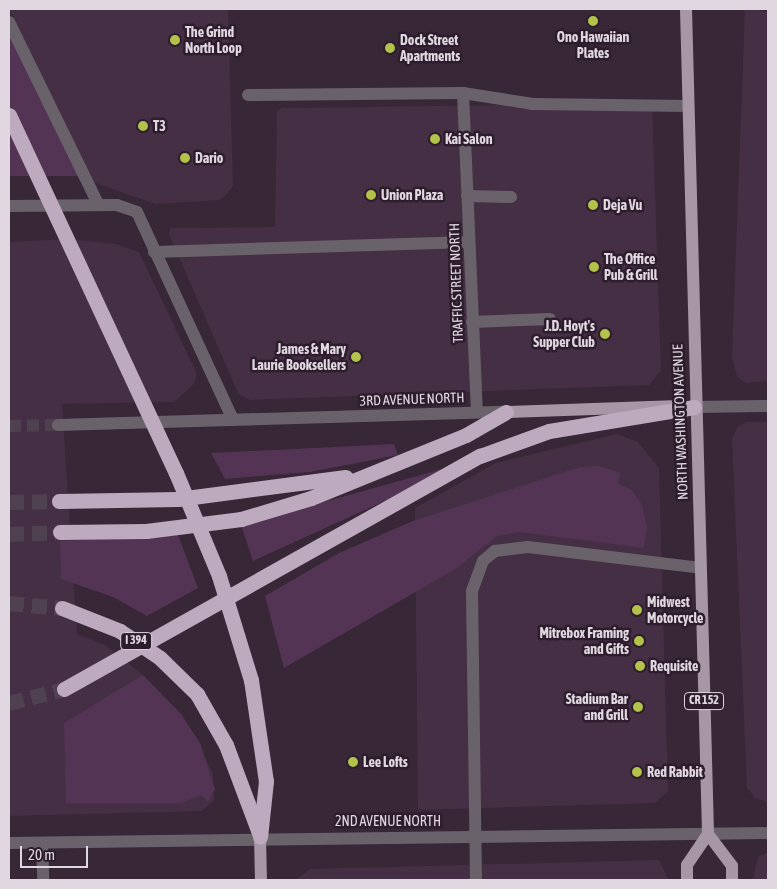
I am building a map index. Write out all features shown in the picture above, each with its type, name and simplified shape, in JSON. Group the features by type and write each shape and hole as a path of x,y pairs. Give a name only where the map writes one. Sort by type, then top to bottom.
{"highway":[{"path":"9,115 176,473 219,576 251,680 266,781 260,836"},
{"path":"64,689 480,456 549,431 694,406"},
{"path":"60,532 146,532 241,519 311,498 355,477 466,435 506,412"},
{"path":"59,501 178,499 355,477"},
{"name":"I 394","path":"62,608 120,631 160,658 197,694 226,745 260,836"}],"main road":[{"name":"NORTH WASHINGTON AVENUE","path":"686,9 694,406 708,834"},
{"name":"3RD AVENUE NORTH","path":"506,412 648,404 694,406"},
{"path":"687,880 687,865 708,834 732,866 732,880"},
{"path":"260,836 261,880"}],"street":[{"path":"9,22 98,204"},
{"path":"248,95 463,94 532,104 688,106"},
{"name":"TRAFFIC STREET NORTH","path":"463,94 477,412"},
{"path":"467,196 511,197"},
{"path":"9,206 98,204 137,212 233,420"},
{"path":"154,252 469,242"},
{"path":"472,322 550,319"},
{"name":"3RD AVENUE NORTH","path":"694,406 768,406"},
{"name":"3RD AVENUE NORTH","path":"58,425 506,412"},
{"path":"476,880 472,591 483,561 495,551 528,547 700,568"},
{"name":"2ND AVENUE NORTH","path":"9,843 260,836 708,834 768,832"},
{"path":"42,842 43,880"}],"shaded area":[{"name":"T3","path":"9,9 228,9 233,186 226,195 220,200 155,204 87,180"},
{"path":"745,9 768,11 768,381 746,383 737,377 732,357"},
{"path":"9,22 84,176 9,176"},
{"path":"652,103 661,370 649,385 250,400 238,393 169,234 170,228 275,227 277,112 282,108"},
{"path":"68,239 116,244 139,252 197,374 194,384 174,402 62,404 77,634 105,645 143,675 181,714 213,773 214,800 202,811 9,816 9,242"},
{"path":"746,422 768,422 768,802 755,798 747,788 732,439 737,428"},
{"path":"617,434 638,442 659,468 668,791 655,803 418,810 415,508 496,463"},
{"path":"394,444 398,455 310,472 225,479 211,453"},
{"path":"453,466 391,498 253,561 241,525"},
{"path":"600,466 620,473 618,484 632,490 642,505 647,527 644,548 520,532 497,536 457,568 284,668 265,596 339,553 413,521 580,467"},
{"path":"178,535 198,588 147,616 113,597 61,579 60,541"},
{"path":"143,675 181,714 200,743 215,789 208,802 201,795 181,803 66,803 64,723"},
{"path":"768,853 768,880 753,880 758,856"},
{"path":"659,860 669,880 296,880 310,869"}],"tunnel":[{"path":"9,426 58,425"},
{"path":"9,502 59,501"},
{"path":"9,534 60,532"},
{"path":"9,603 62,608"},
{"path":"9,703 64,689"}],"place":[{"name":"Ono Hawaiian Plates","path":"593,21"},
{"name":"The Grind North Loop","path":"175,40"},
{"name":"Dock Street Apartments","path":"390,48"},
{"name":"T3","path":"143,126"},
{"name":"Kai Salon","path":"435,139"},
{"name":"Dario","path":"185,158"},
{"name":"Union Plaza","path":"371,195"},
{"name":"Deja Vu","path":"593,205"},
{"name":"The Office Pub & Grill","path":"594,267"},
{"name":"J.D. Hoyt's Supper Club","path":"605,334"},
{"name":"James & Mary Laurie Booksellers","path":"356,357"},
{"name":"Midwest Motorcycle","path":"637,610"},
{"name":"Mitrebox Framing and Gifts","path":"639,641"},
{"name":"Requisite","path":"640,666"},
{"name":"Stadium Bar and Grill","path":"638,707"},
{"name":"Lee Lofts","path":"353,762"},
{"name":"Red Rabbit","path":"637,772"}]}
